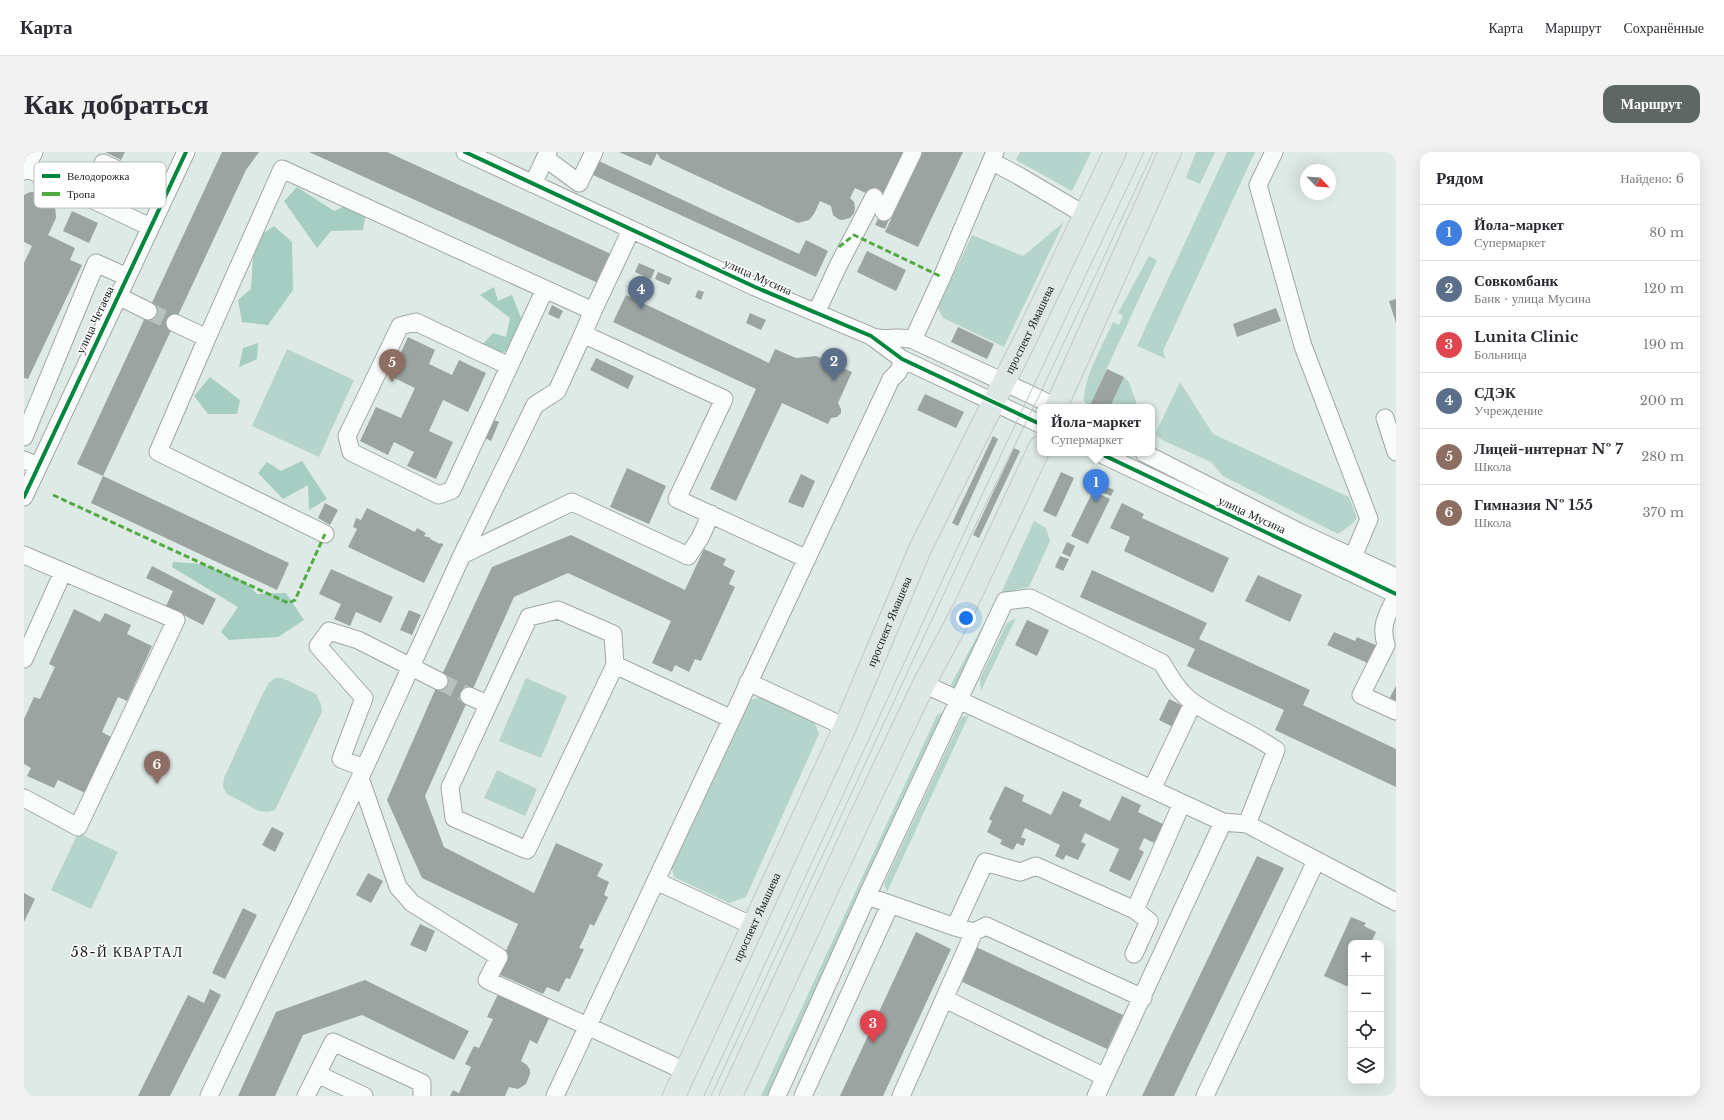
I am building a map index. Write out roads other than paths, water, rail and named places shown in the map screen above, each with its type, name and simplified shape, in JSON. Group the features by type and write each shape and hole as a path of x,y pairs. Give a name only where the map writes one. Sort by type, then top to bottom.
{"main road":[{"name":"проспект Ямашева","path":"674,1096 845,726 920,549 1115,152"},
{"path":"1056,404 1170,152"},
{"path":"731,1096 862,814 924,684 965,607 1037,453"}],"street":[{"path":"25,170 34,152"},
{"name":"улица Четаева","path":"167,193 186,152"},
{"name":"улица Мусина","path":"465,152 755,287 871,336 884,339 902,337 913,340 1049,404"},
{"path":"533,184 547,155 579,183 594,152"},
{"path":"884,212 913,152"},
{"path":"1274,152 1258,185 1303,346 1370,519 1350,564"},
{"path":"913,340 942,277 993,157 1019,176 1085,215"},
{"path":"326,534 158,452 282,169 594,312"},
{"path":"816,313 839,264 874,197"},
{"path":"108,208 150,227"},
{"name":"улица Четаева","path":"24,497 31,463 118,296 160,208"},
{"path":"209,1096 362,773 462,555 535,405 557,390 631,230"},
{"path":"24,437 30,402 96,263 127,277"},
{"path":"509,366 416,322 400,326 347,436 351,452 439,495 452,490 545,289"},
{"path":"118,296 148,311"},
{"path":"175,323 207,338"},
{"path":"583,334 724,399 677,499 807,559"},
{"name":"улица Мусина","path":"871,336 904,360 1037,422"},
{"path":"555,1096 891,379 898,372 904,360"},
{"path":"1384,418 1396,452"},
{"name":"улица Мусина","path":"1106,456 1350,564 1396,577"},
{"name":"улица Мусина","path":"1150,456 1208,486 1350,564 1396,594"},
{"path":"462,555 572,502 688,556 700,538 711,514"},
{"path":"24,556 176,620 78,827 24,798"},
{"path":"24,659 63,572"},
{"path":"777,1096 867,896 1004,601 1030,598 1162,663 1171,679 1193,703 1264,741 1276,750 1247,824"},
{"path":"1396,598 1385,621 1382,634 1386,645 1361,695 1396,711"},
{"path":"558,610 613,634 615,665 527,850 454,818 450,787 528,617 558,610"},
{"path":"439,682 358,640 328,631 318,646 364,698 341,759 362,773 398,887 412,903 499,957 487,980 685,1071"},
{"path":"615,665 732,718"},
{"path":"748,682 845,726"},
{"path":"924,684 958,698 1223,822 1247,824 1396,902"},
{"path":"469,696 487,704"},
{"path":"1152,789 1193,703"},
{"path":"1135,910 1182,803"},
{"path":"1096,1096 1223,822"},
{"path":"1205,1096 1316,861"},
{"path":"955,927 985,862 1020,872 1036,866 1135,910 1148,921 1134,954"},
{"path":"656,881 753,926"},
{"path":"867,896 955,927 974,932"},
{"path":"803,1096 890,905"},
{"path":"907,1094 974,932 986,926 1142,998"},
{"path":"947,1000 1105,1077"},
{"path":"306,1096 333,1042 422,1083 422,1096"},
{"path":"317,1074 364,1096"}],"tunnel":[{"path":"148,311 175,323"},
{"path":"439,681 469,696"}],"tram line":[{"path":"704,1096 972,516 1144,152"},
{"path":"711,1096 979,518 1038,398 1153,152"}],"place":[{"name":"СДЭК","path":"641,309"},
{"name":"Совкомбанк","path":"834,381"},
{"name":"Лицей-интернат № 7","path":"392,382"},
{"name":"Йола-маркет","path":"1096,502"},
{"name":"Гимназия № 155","path":"157,784"},
{"name":"Lunita Clinic","path":"873,1043"}],"district":[{"name":"58-Й КВАРТАЛ","path":"127,952"}]}
